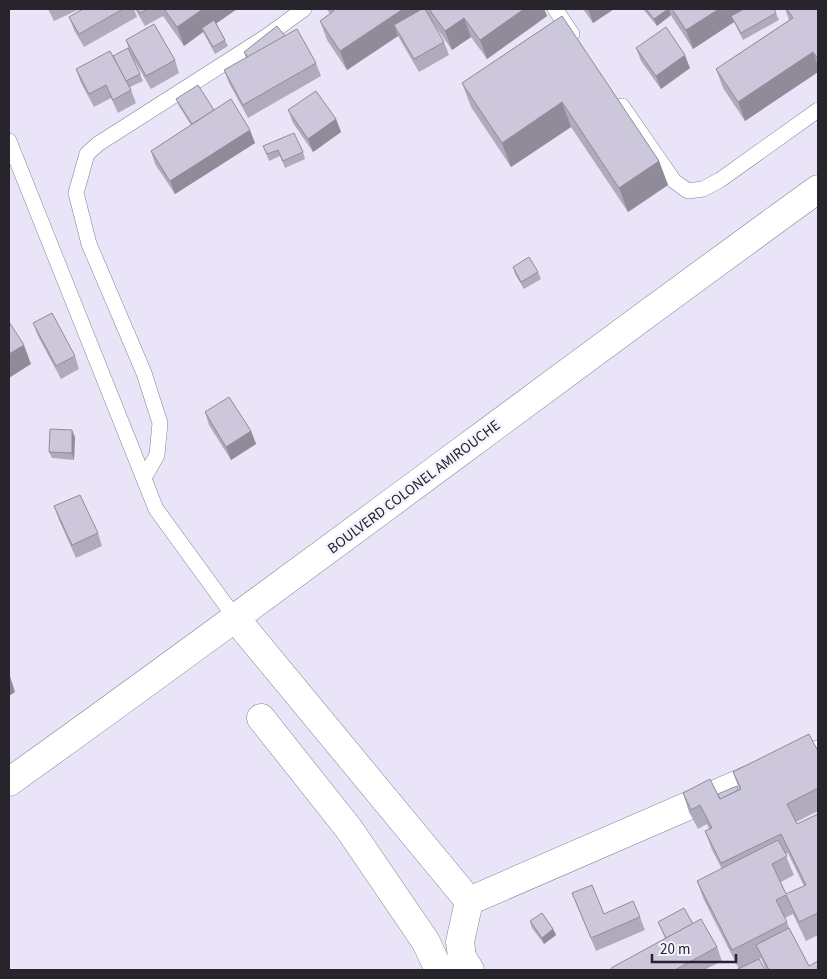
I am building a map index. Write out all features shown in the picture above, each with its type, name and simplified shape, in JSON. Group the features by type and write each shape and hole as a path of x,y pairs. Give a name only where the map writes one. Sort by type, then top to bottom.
{"street":[{"name":"BOULVERD COLONEL AMIROUCHE","path":"9,782 236,619 818,189"},
{"path":"236,619 469,901"},
{"path":"261,718 349,829 426,942 439,970"},
{"path":"469,901 801,757 818,755"},
{"path":"469,901 460,942 462,957 470,970"}],"lane":[{"path":"144,478 157,455 160,423 144,373 89,244 76,193 85,161 88,154 98,144 267,36 304,9"},
{"path":"555,9 583,50"},
{"path":"612,91 674,181 688,191 703,189 720,180 818,110"},
{"path":"9,140 156,509 236,619"}],"building":[{"path":"83,9 123,9 79,34 69,17"},
{"path":"138,9 148,9 140,13"},
{"path":"164,9 203,9 177,27"},
{"path":"332,9 403,9 340,51 320,21 334,11"},
{"path":"425,9 444,42 414,59 394,25"},
{"path":"429,9 524,9 480,40 464,18 445,31"},
{"path":"646,9 668,9 654,19"},
{"path":"672,9 719,9 686,30"},
{"path":"744,9 774,9 776,13 741,33 731,16"},
{"path":"787,9 818,9 818,59 813,52 738,102 716,69 793,18"},
{"path":"562,16 659,161 619,188 562,102 502,143 462,83"},
{"path":"214,20 225,40 213,47 202,28"},
{"path":"154,24 175,60 146,76 126,40"},
{"path":"277,26 285,36 248,57 244,52"},
{"path":"666,27 685,55 656,76 636,48"},
{"path":"297,29 316,63 243,105 224,70"},
{"path":"128,48 140,74 126,81 113,56"},
{"path":"110,51 131,90 113,100 106,85 89,94 76,69"},
{"path":"198,85 214,110 192,124 176,99"},
{"path":"316,91 336,119 308,139 288,110"},
{"path":"231,99 250,130 170,181 151,151"},
{"path":"294,133 303,152 283,161 278,150 267,154 263,146"},
{"path":"529,257 538,272 521,282 513,267"},
{"path":"52,313 75,356 56,366 33,323"},
{"path":"9,322 24,345 9,354"},
{"path":"229,397 251,431 226,447 205,412"},
{"path":"50,429 72,430 72,453 49,452"},
{"path":"80,495 98,533 72,545 54,506"},
{"path":"809,734 818,751 818,788 787,804 797,824 818,814 818,913 799,922 786,895 776,900 787,922 732,950 697,881 778,840 787,856 772,864 786,894 806,885 781,834 721,863 705,831 712,828 700,805 691,810 683,793 710,779 720,799 741,789 733,772"},
{"path":"737,786 738,790 720,799 718,794"},
{"path":"592,885 604,914 633,901 640,917 591,938 572,893"},
{"path":"684,908 693,924 666,938 658,922"},
{"path":"542,913 553,929 542,938 530,921"},
{"path":"701,919 717,947 675,970 612,970 611,968"},
{"path":"789,928 809,966 818,961 818,970 769,970 756,945"},
{"path":"759,959 765,970 736,970"}]}
